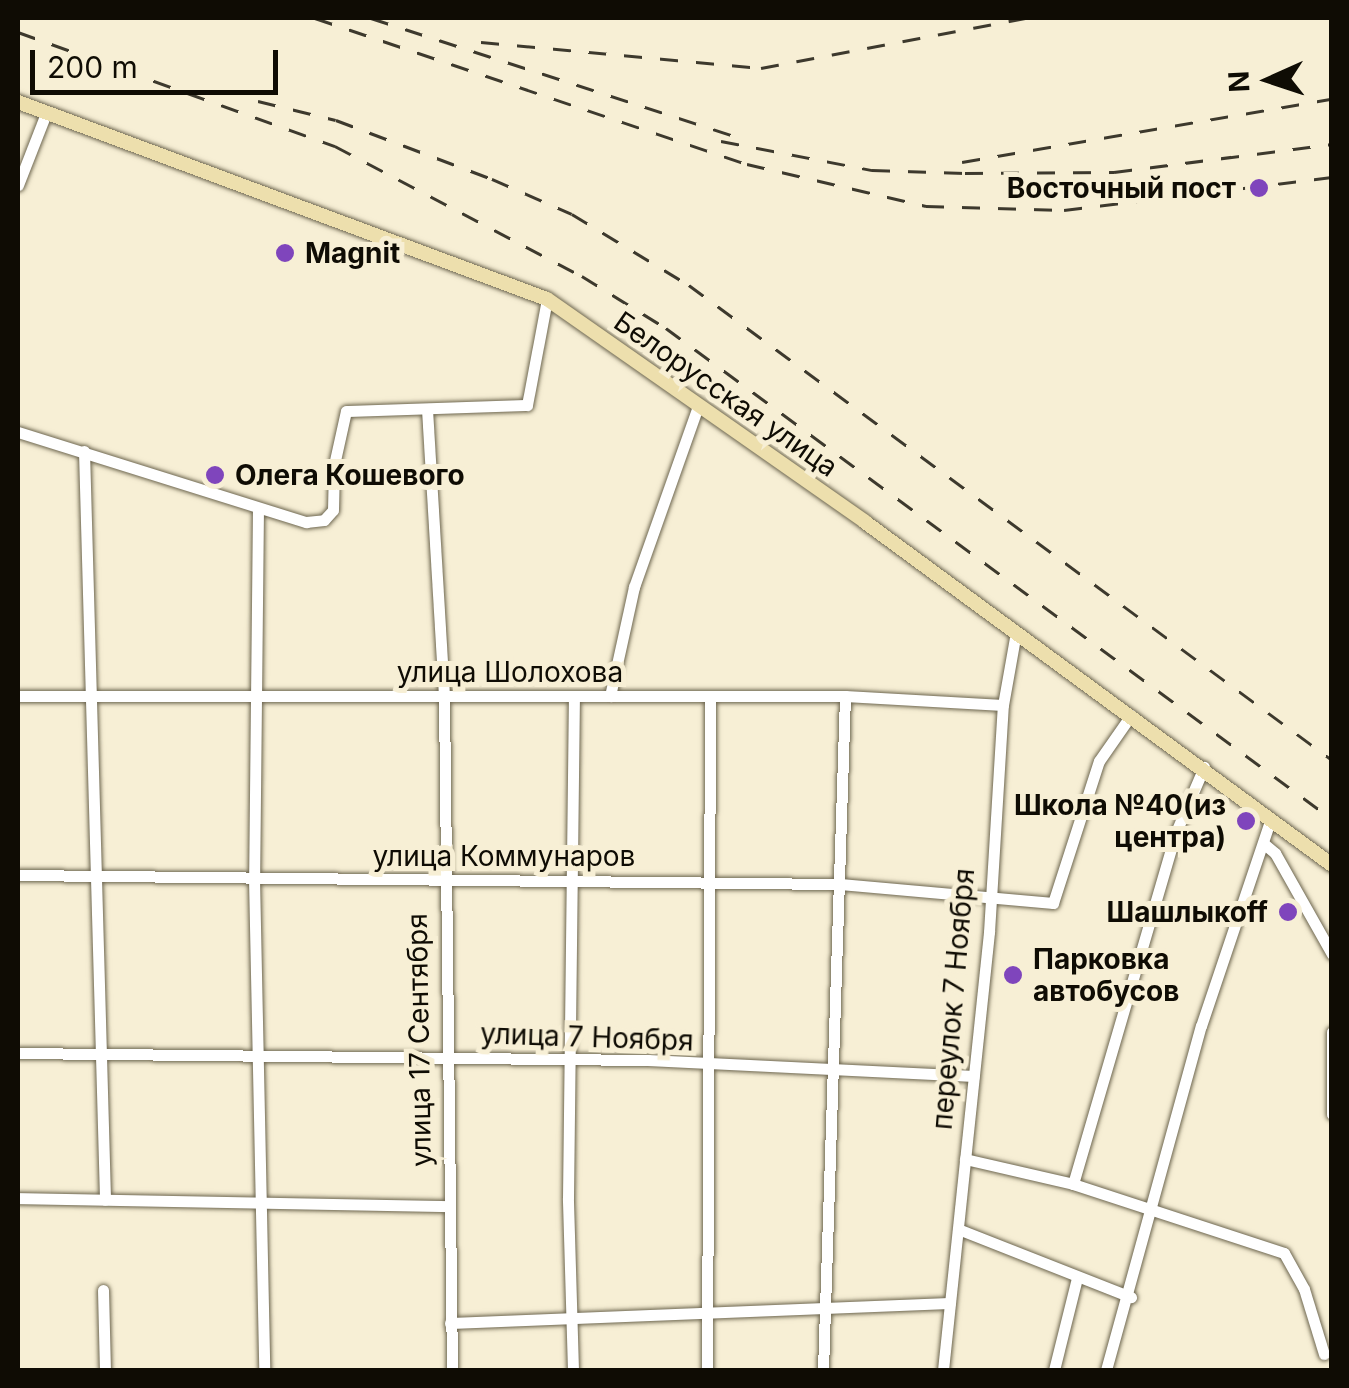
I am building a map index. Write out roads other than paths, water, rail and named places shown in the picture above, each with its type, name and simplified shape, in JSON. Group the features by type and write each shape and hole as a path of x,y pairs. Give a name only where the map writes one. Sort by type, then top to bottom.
{"main road":[{"name":"Белорусская улица","path":"18,102 547,300 1204,767 1332,865"}],"street":[{"path":"18,185 46,113"},
{"path":"18,432 306,522 324,520 333,510 334,465 346,410 526,405 547,300"},
{"name":"улица 17 Сентября","path":"427,409 444,698 443,1057 452,1370"},
{"path":"610,696 634,588 697,409"},
{"path":"84,451 96,695 105,1200"},
{"path":"258,508 254,878 264,1370"},
{"name":"переулок 7 Ноября","path":"943,1370 974,1076 1003,705 1016,632"},
{"name":"улица Шолохова","path":"18,696 845,696 1003,705"},
{"path":"573,1370 574,696"},
{"path":"822,1370 845,696"},
{"path":"707,1370 704,1067 710,698"},
{"name":"улица Коммунаров","path":"18,875 840,884 1056,901 1099,761 1131,715"},
{"path":"1072,1184 1176,832 1204,767"},
{"path":"1106,1370 1131,1297 1201,1026 1271,818"},
{"path":"1263,843 1275,852 1317,934 1332,954"},
{"path":"1332,1032 1332,1114"},
{"name":"улица 7 Ноября","path":"18,1053 104,1051 575,1060 834,1074 974,1076"},
{"path":"964,1159 1072,1184 1287,1255 1324,1354"},
{"path":"18,1198 448,1206"},
{"path":"958,1229 1131,1297"},
{"path":"1054,1370 1077,1278"},
{"path":"103,1290 105,1370"},
{"path":"450,1323 706,1312 822,1312 950,1303"}],"railway":[{"path":"315,18 747,164 926,206 1064,210 1332,177"},
{"path":"371,18 740,138"},
{"path":"481,42 761,68 1025,18"},
{"path":"18,32 335,146 582,276 666,328 1332,819"},
{"path":"962,162 1332,99"},
{"path":"258,101 336,120 492,179 572,214 689,285 1332,760"},
{"path":"721,141 872,170 965,173 1114,172 1332,144"}],"place":[{"name":"Восточный пост","path":"1259,188"},
{"name":"Magnit","path":"285,253"},
{"name":"Олега Кошевого","path":"215,475"},
{"name":"Школа №40(из центра)","path":"1246,821"},
{"name":"Шашлыкоff","path":"1288,912"},
{"name":"Парковка автобусов","path":"1013,975"}]}
